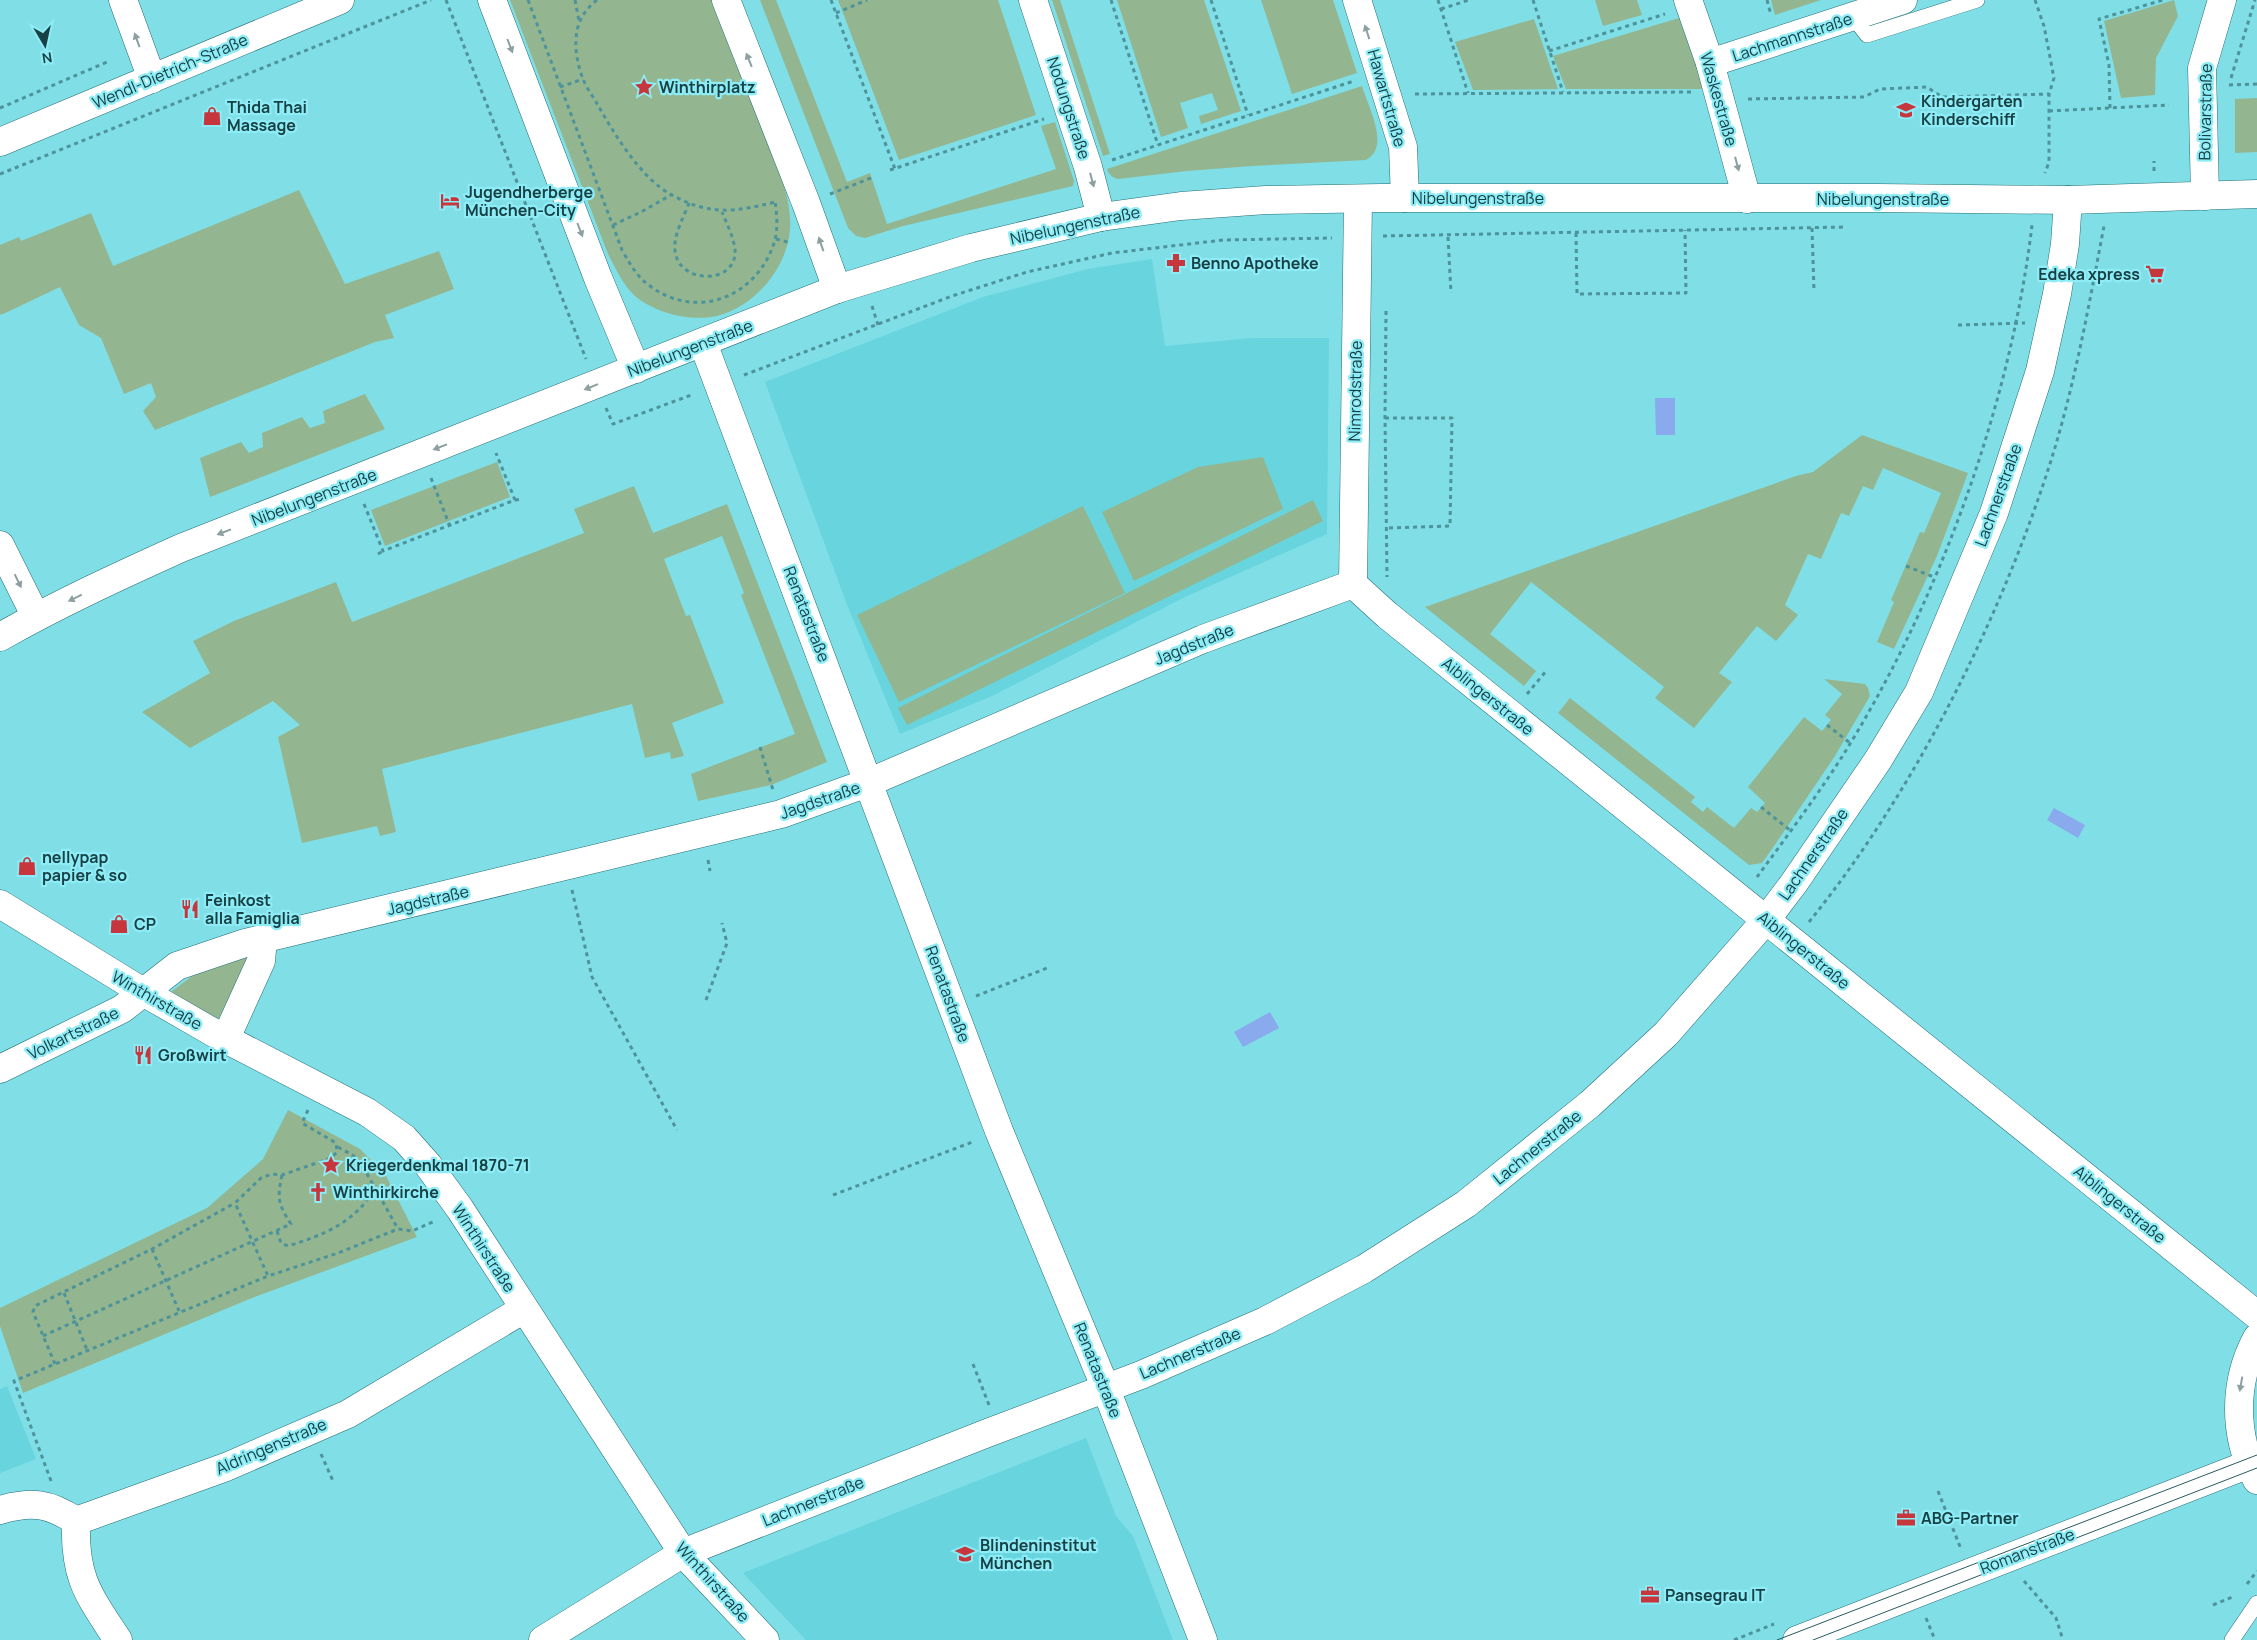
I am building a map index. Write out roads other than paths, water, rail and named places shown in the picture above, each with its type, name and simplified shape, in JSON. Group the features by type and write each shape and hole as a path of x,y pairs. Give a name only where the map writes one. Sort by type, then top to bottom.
{"street":[{"path":"123,0 152,79"},
{"name":"Wendl-Dietrich-Straße","path":"0,142 340,0"},
{"path":"492,0 598,278 636,369"},
{"path":"726,0 806,203 837,290"},
{"name":"Nodungstraße","path":"1033,0 1088,167 1100,217"},
{"name":"Hawartstraße","path":"1357,0 1403,147 1382,198"},
{"name":"Lachmannstraße","path":"1710,64 1903,0"},
{"name":"Bolivarstraße","path":"2205,196 2202,68 2222,0"},
{"name":"Waskestraße","path":"1689,3 1710,64 1746,199"},
{"name":"Nibelungenstraße","path":"0,637 36,617 181,548 837,290 971,248 1100,217 1266,200 1382,198 1879,198 2037,200 2068,213 2205,196 2257,194"},
{"name":"Nimrodstraße","path":"1353,584 1357,238 1382,198"},
{"name":"Lachnerstraße","path":"543,1640 684,1553 999,1428 1106,1389 1265,1321 1364,1269 1466,1204 1590,1104 1666,1034 1773,911 1878,760 1922,684 1994,513 2040,371 2057,294 2068,213"},
{"name":"Renatastraße","path":"704,343 870,782 999,1131 1106,1389 1203,1640"},
{"path":"0,545 36,617"},
{"name":"Aiblingerstraße","path":"1353,584 1387,615 1745,903 1773,911 2257,1315"},
{"name":"Jagdstraße","path":"143,992 177,966 263,939 566,868 780,814 870,782 1203,639 1353,584"},
{"name":"Winthirstraße","path":"0,904 143,992 367,1112 404,1138 428,1165 460,1210 684,1553 766,1640"},
{"path":"226,1038 261,961 263,939"},
{"name":"Volkartstraße","path":"0,1069 122,1009 143,992"},
{"name":"Aldringenstraße","path":"69,1516 226,1467 348,1414 524,1309"},
{"path":"2254,1468 2241,1434 2239,1400 2247,1359 2257,1338"},
{"name":"Romanstraße","path":"1797,1640 2014,1556 2254,1468"},
{"path":"0,1510 36,1504 69,1516 76,1538 79,1570 89,1595 118,1640"}],"lane":[{"path":"1853,16 1867,35 1977,0"},
{"path":"2232,1640 2257,1603"}],"tram line":[{"path":"1777,1640 2257,1455"},
{"path":"1813,1640 2257,1468"}],"place":[{"name":"Winthirplatz","path":"644,87"},
{"name":"Kindergarten Kinderschiff","path":"1906,110"},
{"name":"Thida Thai Massage","path":"212,116"},
{"name":"Jugendherberge München-City","path":"450,201"},
{"name":"Benno Apotheke","path":"1176,263"},
{"name":"Edeka xpress","path":"2155,274"},
{"name":"nellypap papier & so","path":"27,866"},
{"name":"Feinkost alla Famiglia","path":"190,909"},
{"name":"CP","path":"119,924"},
{"name":"Großwirt","path":"143,1055"},
{"name":"Kriegerdenkmal 1870-71","path":"331,1165"},
{"name":"Winthirkirche","path":"318,1192"},
{"name":"ABG-Partner","path":"1906,1518"},
{"name":"Blindeninstitut München","path":"965,1554"},
{"name":"Pansegrau IT","path":"1650,1595"}]}
